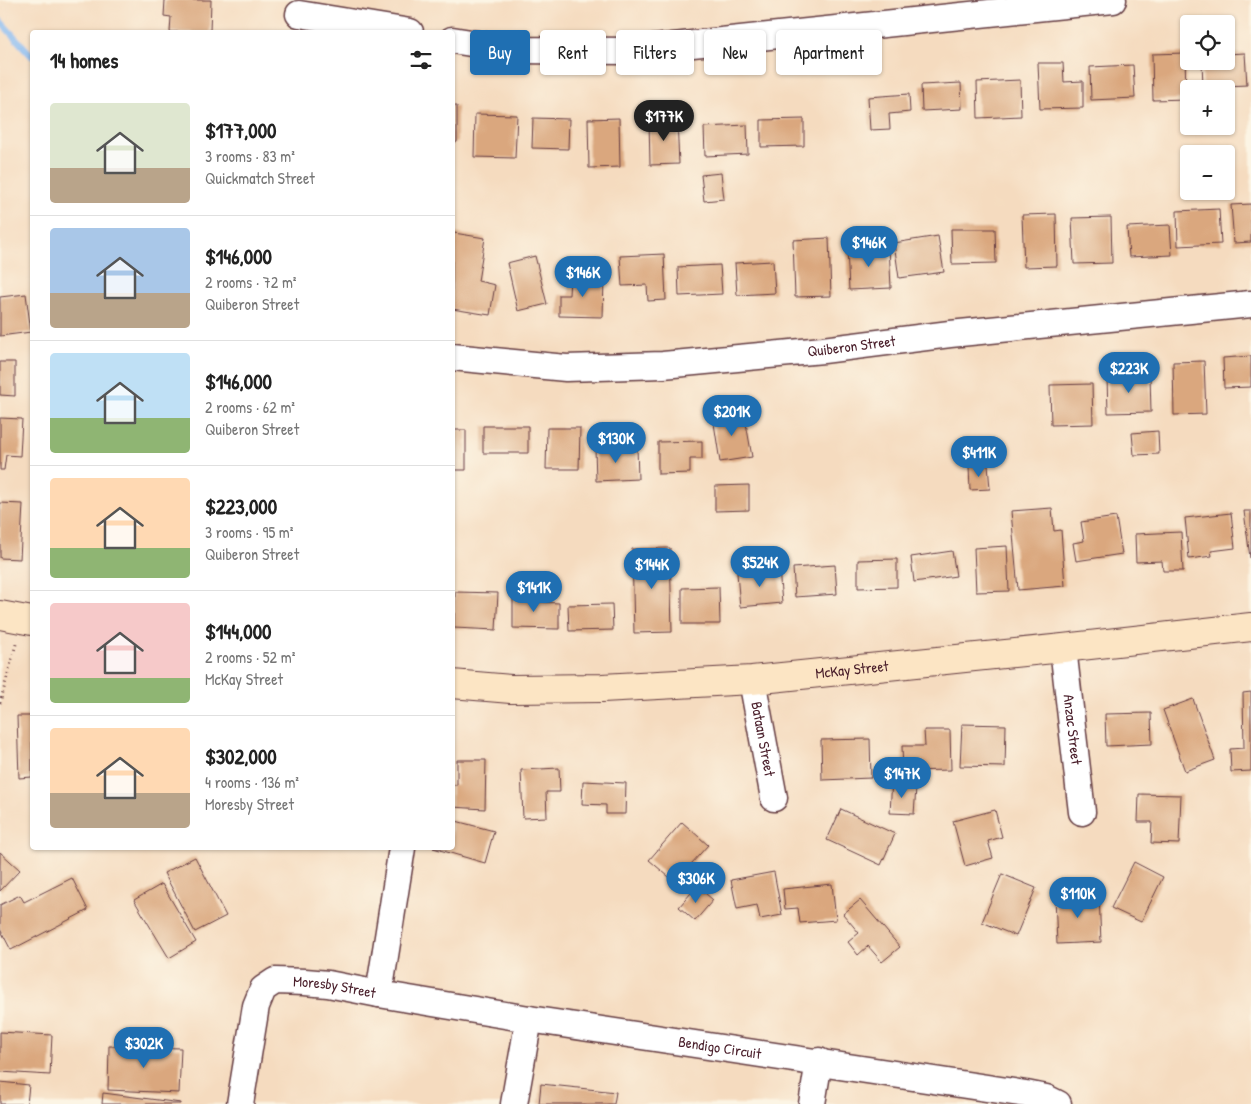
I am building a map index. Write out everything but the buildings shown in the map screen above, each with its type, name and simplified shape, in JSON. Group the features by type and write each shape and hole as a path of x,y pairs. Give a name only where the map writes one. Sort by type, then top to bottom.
{"street":[{"path":"455,40 515,50 626,51 1113,0"},
{"path":"299,16 396,30"},
{"name":"Quiberon Street","path":"455,357 566,368 663,365 823,350 950,334 1251,304"},
{"name":"McKay Street","path":"455,684 511,689 602,688 752,680 1251,627"},
{"name":"Anzac Street","path":"1064,648 1082,812"},
{"name":"Bataan Street","path":"752,680 774,798"},
{"name":"Moresby Street","path":"240,1104 256,1006 263,990 275,981 305,982 328,984 379,994 402,850"},
{"name":"Bendigo Circuit","path":"379,994 529,1019 819,1061 1026,1094 1046,1098 1058,1104"},
{"path":"514,1104 529,1019"},
{"path":"812,1104 819,1061"}],"path":[{"path":"0,704 18,619"}],"waterway":[{"path":"0,21 30,54"}]}
